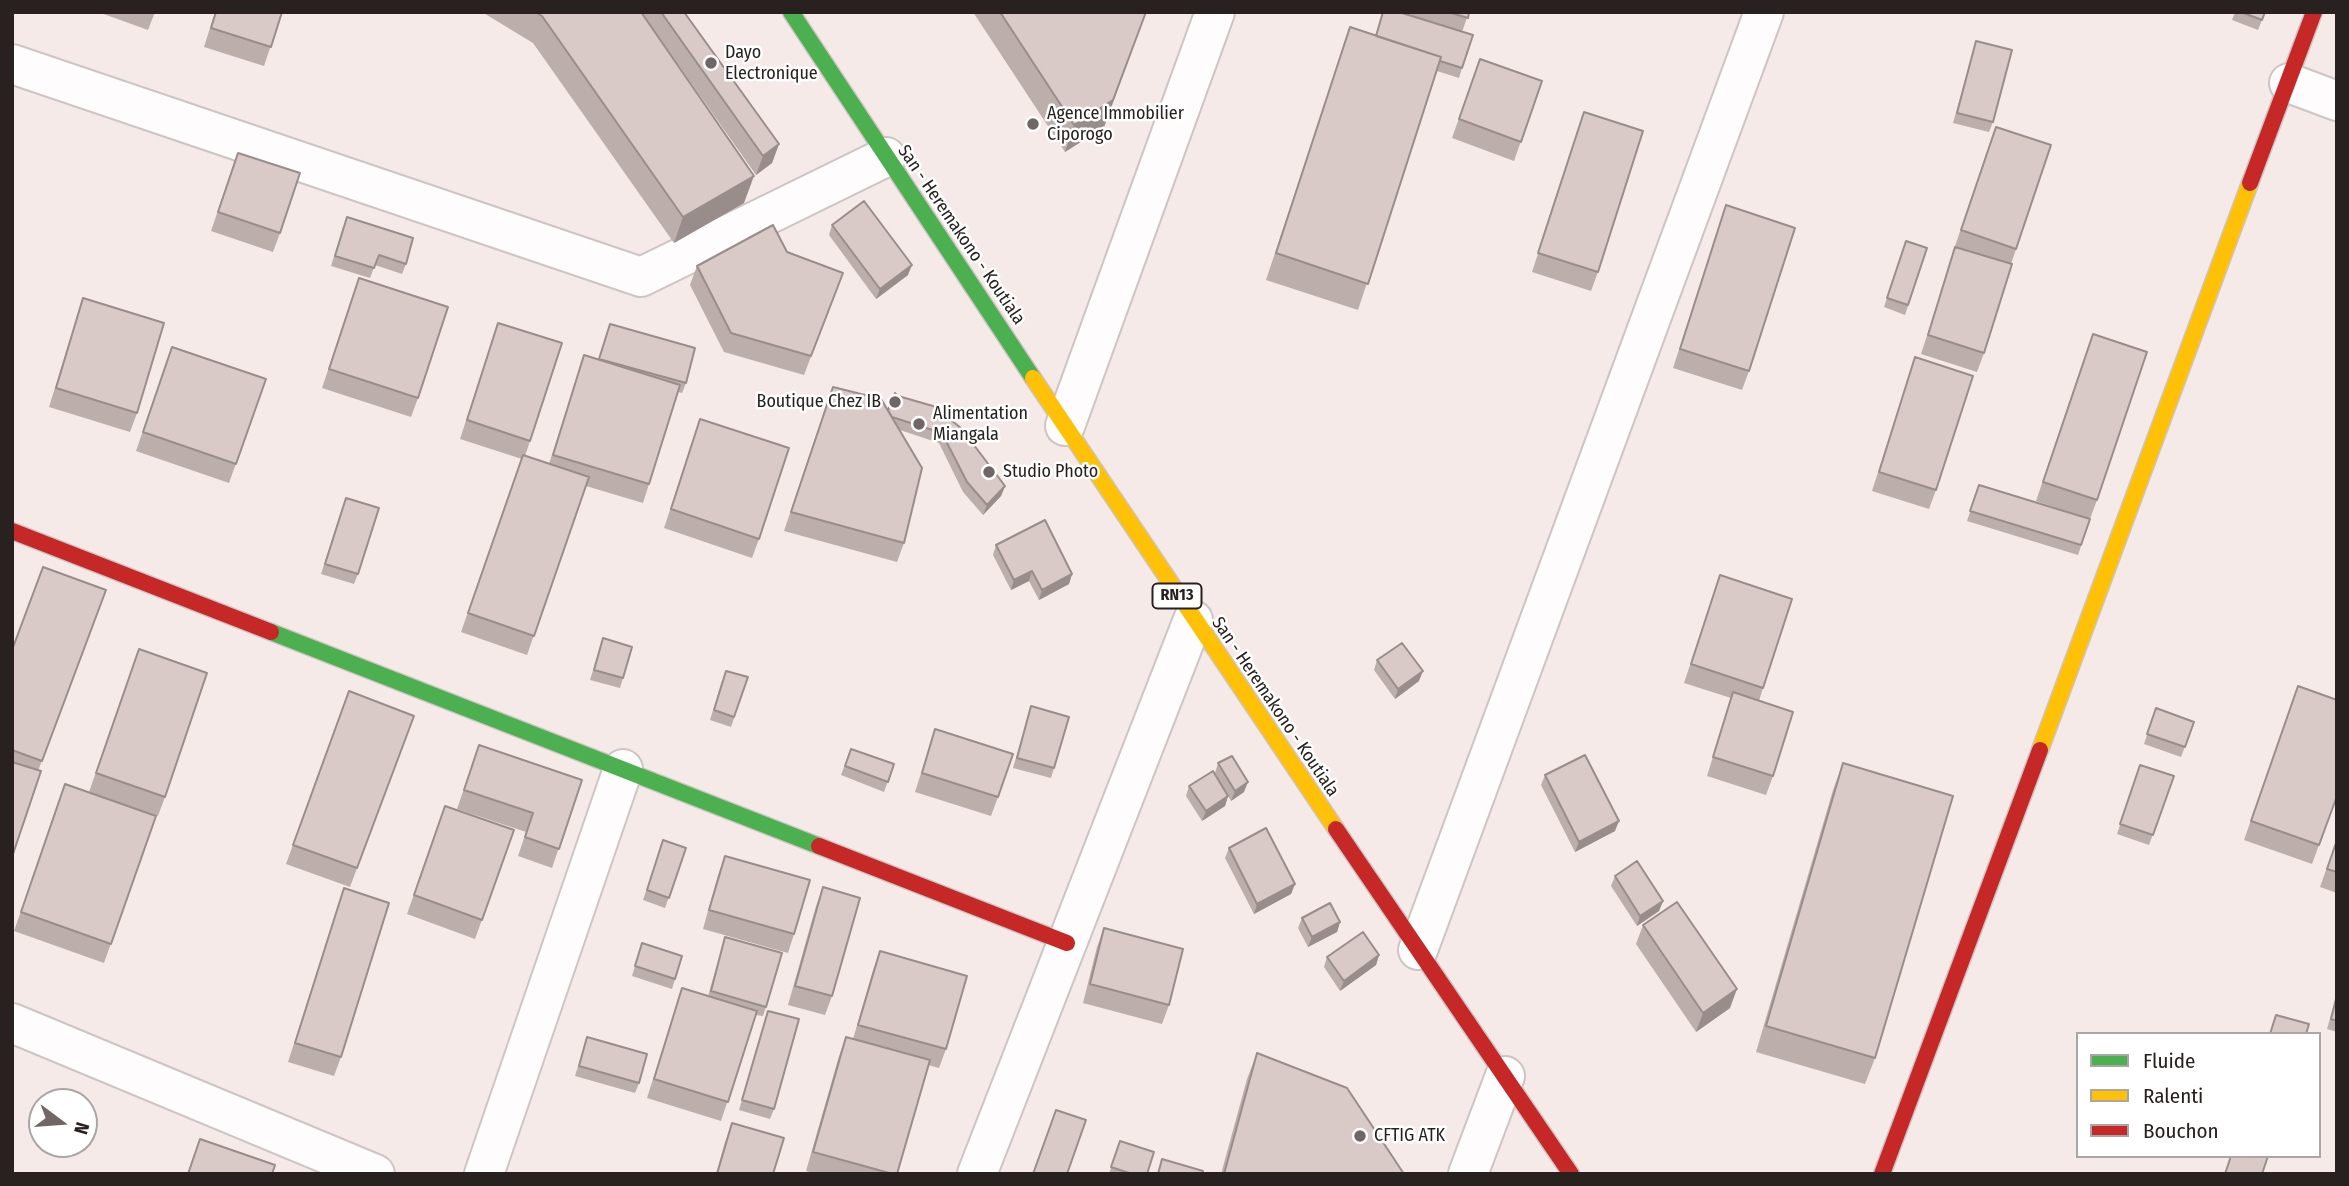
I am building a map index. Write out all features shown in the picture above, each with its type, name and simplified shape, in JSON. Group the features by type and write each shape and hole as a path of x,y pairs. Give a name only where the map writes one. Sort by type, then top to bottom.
{"street":[{"name":"San - Heremakono - Koutiala","path":"791,12 1193,620 1571,1174"},
{"path":"1066,426 1215,12"},
{"path":"1418,950 1764,12"},
{"path":"1882,1174 2314,12"},
{"path":"12,64 640,277 886,157"},
{"path":"2289,83 2337,101"},
{"path":"12,531 1067,943"},
{"path":"977,1174 1193,620"},
{"path":"484,1174 622,769"},
{"path":"12,1023 375,1174"},
{"path":"1468,1174 1505,1076"}],"building":[{"path":"216,12 282,12 271,47 211,28"},
{"path":"535,12 641,12 754,176 683,217 542,16"},
{"path":"661,12 684,12 779,144 763,156"},
{"path":"1000,12 1146,12 1113,100 1074,125"},
{"path":"1383,12 1399,12 1473,35 1462,68 1440,61 1441,57 1376,36"},
{"path":"1448,12 1469,12 1468,18"},
{"path":"2241,12 2265,12 2262,20"},
{"path":"1350,27 1441,57 1368,284 1276,253"},
{"path":"1976,41 2012,50 1993,122 1957,113"},
{"path":"1480,59 1542,81 1521,142 1459,119"},
{"path":"1584,112 1643,131 1598,272 1538,253"},
{"path":"1996,127 2051,145 2016,249 1961,230"},
{"path":"238,153 300,173 280,233 218,212"},
{"path":"864,201 912,265 880,289 832,225"},
{"path":"1726,205 1795,228 1749,371 1680,349"},
{"path":"347,217 413,238 406,264 379,255 374,268 335,256"},
{"path":"773,225 787,252 843,273 811,356 731,333 697,266"},
{"path":"1906,241 1927,248 1908,305 1887,298"},
{"path":"1955,247 2012,264 1984,353 1928,335"},
{"path":"359,278 448,307 418,398 329,369"},
{"path":"83,298 164,323 137,413 56,388"},
{"path":"498,323 562,343 530,441 467,420"},
{"path":"610,324 695,348 686,383 599,359"},
{"path":"2093,334 2147,352 2097,500 2043,482"},
{"path":"172,347 266,379 236,464 143,432"},
{"path":"584,355 680,385 649,484 553,455"},
{"path":"1915,357 1973,376 1936,490 1879,472"},
{"path":"833,387 881,399 922,468 904,543 791,512"},
{"path":"895,393 933,406 961,428 1005,486 987,505 967,482 942,433 892,417 888,410"},
{"path":"700,419 789,448 759,539 671,509"},
{"path":"523,455 589,477 534,636 468,613"},
{"path":"1979,485 2090,519 2081,545 1970,511"},
{"path":"346,498 379,508 358,574 325,564"},
{"path":"1045,520 1072,574 1042,590 1032,571 1014,580 996,545"},
{"path":"43,567 106,590 42,761 12,750 12,650"},
{"path":"1720,575 1792,599 1763,688 1691,664"},
{"path":"603,638 632,647 623,678 594,670"},
{"path":"1402,643 1423,671 1398,689 1377,660"},
{"path":"139,649 207,673 165,797 96,773"},
{"path":"726,671 748,677 734,717 714,710"},
{"path":"2298,686 2337,700 2337,796 2319,845 2251,821"},
{"path":"349,691 414,716 357,868 293,845"},
{"path":"1733,692 1793,712 1773,776 1713,757"},
{"path":"1031,706 1069,717 1054,768 1017,758"},
{"path":"2156,708 2194,722 2185,747 2147,734"},
{"path":"935,729 1013,754 998,797 922,773"},
{"path":"479,745 582,780 559,849 525,837 533,813 464,790"},
{"path":"851,749 894,764 888,782 845,766"},
{"path":"1585,755 1619,821 1579,842 1545,775"},
{"path":"1232,756 1248,782 1235,791 1218,763"},
{"path":"12,762 41,771 12,857"},
{"path":"1843,763 1953,796 1875,1058 1766,1026"},
{"path":"2140,765 2174,776 2153,835 2120,824"},
{"path":"1213,771 1228,796 1206,811 1189,786"},
{"path":"65,784 156,816 111,944 21,912"},
{"path":"445,806 514,830 482,920 414,895"},
{"path":"1266,828 1295,884 1257,904 1229,848"},
{"path":"663,840 686,848 669,898 647,890"},
{"path":"2337,840 2337,872 2327,869"},
{"path":"725,856 810,880 794,934 709,910"},
{"path":"1637,861 1663,901 1640,916 1615,876"},
{"path":"823,887 860,898 832,996 795,986"},
{"path":"344,888 389,903 341,1057 295,1043"},
{"path":"1677,902 1737,989 1703,1013 1643,925"},
{"path":"1330,903 1340,922 1312,937 1302,918"},
{"path":"1104,928 1183,949 1169,1005 1090,984"},
{"path":"1363,932 1379,955 1344,981 1327,957"},
{"path":"725,937 782,953 766,1007 711,991"},
{"path":"642,943 682,956 675,979 635,966"},
{"path":"880,951 967,976 946,1049 858,1025"},
{"path":"682,988 757,1011 728,1102 654,1079"},
{"path":"2337,995 2337,1021 2331,1019"},
{"path":"768,1011 799,1019 774,1109 742,1100"},
{"path":"2276,1015 2309,1024 2307,1032 2271,1032"},
{"path":"587,1037 647,1054 639,1083 579,1066"},
{"path":"846,1037 930,1060 897,1174 813,1152"},
{"path":"1257,1053 1347,1088 1404,1174 1224,1174"},
{"path":"1056,1110 1086,1120 1067,1174 1033,1174"},
{"path":"732,1123 784,1138 773,1174 717,1174"},
{"path":"200,1139 275,1165 272,1174 188,1174"},
{"path":"1120,1141 1154,1152 1147,1174 1132,1174 1111,1167"},
{"path":"2230,1158 2267,1158 2262,1174 2225,1174"},
{"path":"1162,1159 1203,1171 1202,1174 1158,1174"}],"traffic: fast":[{"path":"791,12 1033,378"},
{"path":"271,632 819,846"}],"traffic: slow":[{"path":"2040,750 2250,183"},
{"path":"1033,378 1336,829"}],"traffic: jam":[{"path":"2250,183 2314,12"},
{"path":"12,531 271,632"},
{"path":"1882,1174 2040,750"},
{"path":"1336,829 1571,1174"},
{"path":"819,846 1067,943"}],"place":[{"name":"Dayo Electronique","path":"711,63"},
{"name":"Agence Immobilier Ciporogo","path":"1033,124"},
{"name":"Boutique Chez IB","path":"895,402"},
{"name":"Alimentation Miangala","path":"919,424"},
{"name":"Studio Photo","path":"989,472"},
{"name":"CFTIG ATK","path":"1360,1136"}]}
